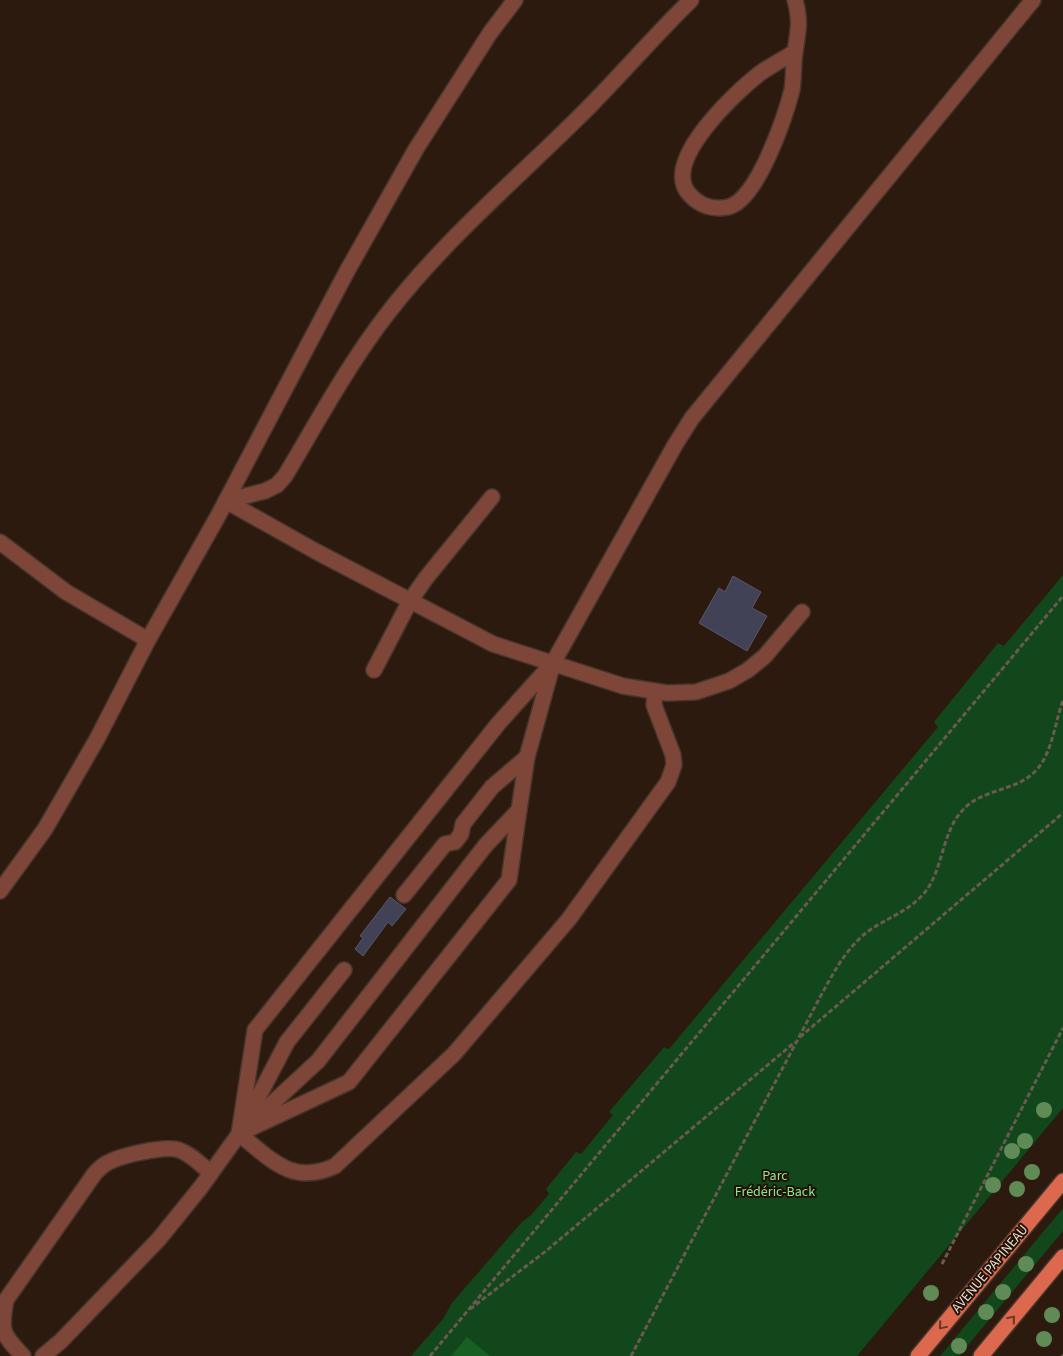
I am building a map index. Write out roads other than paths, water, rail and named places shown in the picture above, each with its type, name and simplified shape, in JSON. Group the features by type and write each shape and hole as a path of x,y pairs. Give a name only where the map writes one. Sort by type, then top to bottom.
{"main road":[{"name":"AVENUE PAPINEAU","path":"918,1356 1063,1181"},
{"path":"981,1356 1063,1257"}],"lane":[{"path":"0,891 45,829 97,738 148,640 226,501 346,273 416,149 490,33 515,0"},
{"path":"226,501 265,491 277,485 285,476 361,351 414,281 481,211 584,112 691,0"},
{"path":"795,0 798,12 799,33 795,52 792,89 775,142 756,180 742,199 730,206 714,208 703,205 686,190 683,180 688,154 695,141 737,93 760,73 795,52"},
{"path":"239,1134 255,1030 498,724 553,663 646,494 692,418 1033,0"},
{"path":"374,670 410,601 426,578 492,497"},
{"path":"226,501 492,644 623,686 667,693 696,692 729,681 748,670 765,656 802,612"},
{"path":"0,542 66,592 148,640"},
{"path":"239,1134 349,1082 510,880 527,757 553,663"},
{"path":"239,1134 281,1166 293,1172 308,1174 322,1172 335,1166 454,1054 569,919 668,782 674,765 673,754 654,705 655,691"},
{"path":"404,895 445,844 455,842 461,834 463,824 492,787 527,757"},
{"path":"239,1134 318,1061 485,846 519,810"},
{"path":"43,1356 62,1341 159,1239 211,1173 239,1134 287,1042 344,970"},
{"path":"23,1356 5,1337 2,1330 1,1316 6,1300 95,1173 103,1165 115,1159 163,1148 172,1148 186,1153 211,1173"}],"park label":[{"name":"Parc Frédéric-Back","path":"775,1184"}]}
